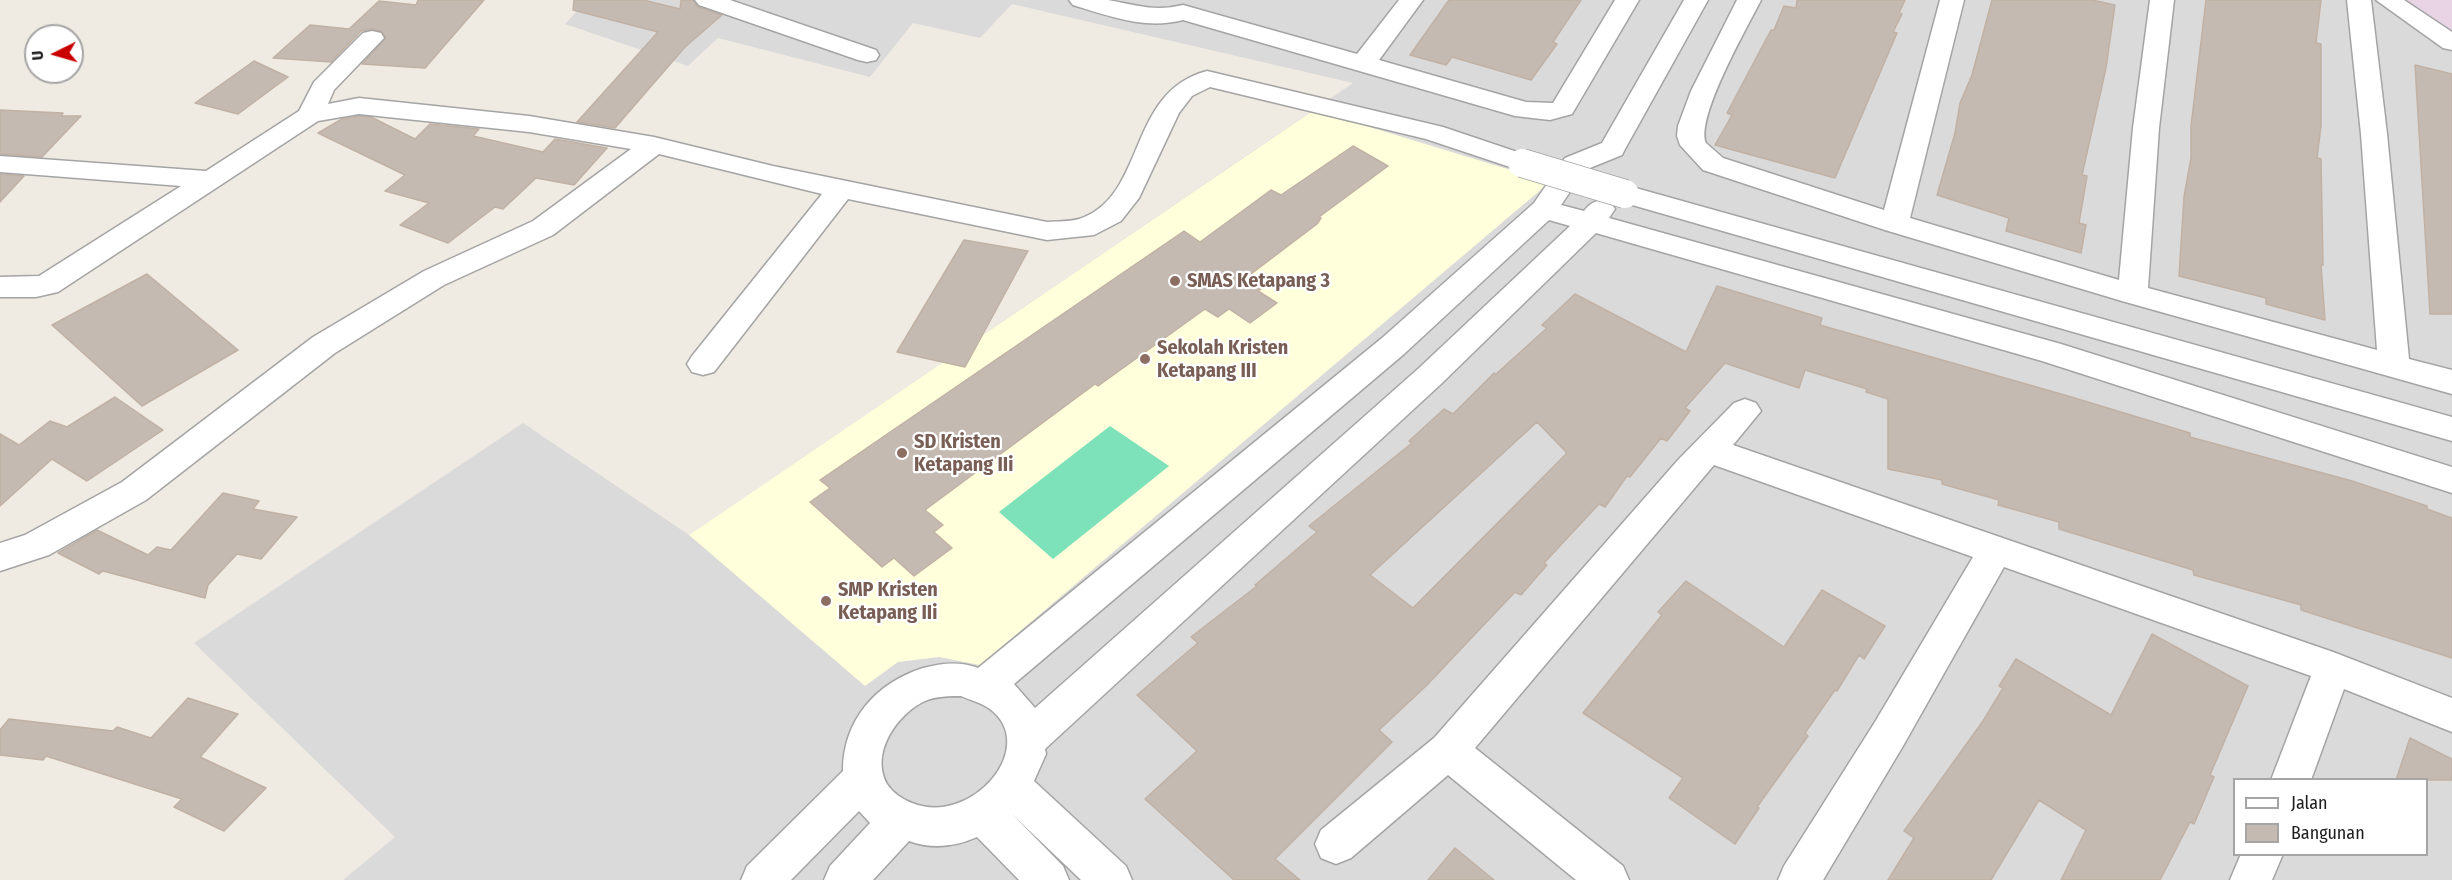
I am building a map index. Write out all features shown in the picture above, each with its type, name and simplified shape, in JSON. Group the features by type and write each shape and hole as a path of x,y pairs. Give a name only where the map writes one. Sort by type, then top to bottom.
{"street":[{"path":"707,0 867,55"},
{"path":"1081,0 1149,18 1160,18 1189,6 1363,64 1524,110 1563,108 1627,0"},
{"path":"1363,64 1411,0"},
{"path":"987,684 1393,346 1544,209 1575,164 1612,149 1696,0"},
{"path":"1749,0 1703,93 1689,133 1693,146 1713,164 1895,223 2133,294 2452,382"},
{"path":"1895,223 1952,0"},
{"path":"2133,294 2146,128 2161,0"},
{"path":"2359,0 2374,134 2394,366"},
{"path":"2388,0 2452,43"},
{"path":"310,115 318,96 330,80 372,38"},
{"path":"0,287 48,285 310,115 359,106 529,124 654,145 773,175 1047,231 1081,229 1119,207 1133,190 1167,111 1190,86 1207,80 1434,133 1522,164 1624,194 2452,429"},
{"path":"0,557 37,545 134,491 324,345 434,278 543,228 654,145"},
{"path":"1027,740 1430,376 1590,223 1612,194 1622,176 1612,149"},
{"path":"0,164 211,180"},
{"path":"703,364 842,188"},
{"path":"1544,209 2050,352 2452,480"},
{"path":"1336,844 1448,752 1690,469 1745,411"},
{"path":"1710,450 2333,668 2452,714"},
{"path":"1799,880 1889,734 1996,549"},
{"path":"2292,778 2333,668"},
{"path":"964,679 987,684 1007,697 1021,717 1027,740 1024,764 1013,788 983,814 963,823 941,828 920,827 900,821 876,804 863,779 867,736 881,714 896,699 932,681 964,679"},
{"path":"1448,752 1608,880"},
{"path":"762,880 863,779"},
{"path":"1013,788 1111,880"},
{"path":"983,814 1048,880"},
{"path":"845,880 900,821"},
{"path":"2252,880 2262,856"}],"shaded area":[{"path":"587,0 2394,0 2452,39 2452,880 343,880 395,837 194,643 523,423 689,535 1353,83 1012,4 980,38 913,23 870,77 718,38 688,66 565,24"},
{"path":"2394,0 2452,0 2452,39"},
{"name":"Sekolah Kristen Ketapang III","path":"1314,110 1550,182 980,665 939,657 898,662 865,686 689,535"}],"green space":[{"path":"1110,426 1169,466 1053,559 999,512"}],"building":[{"path":"418,0 484,0 425,68 362,64 386,38 381,31 372,29 361,31 331,62 273,58 310,25 349,29 379,1 416,5"},
{"path":"574,0 643,0 680,9 681,0 693,0 698,7 722,15 685,47 615,128 577,122 658,32 573,10"},
{"path":"1449,0 1581,0 1553,42 1557,44 1531,80 1452,57 1446,65 1410,55"},
{"path":"1797,0 1905,0 1899,13 1902,14 1893,32 1897,33 1835,178 1715,145 1732,115 1727,113 1771,30 1774,30 1784,6 1796,8"},
{"path":"1992,0 2092,0 2115,5 2106,68 2082,175 2087,176 2079,223 2086,225 2081,253 2006,231 2009,218 1937,195 1955,133 1960,103 1972,75"},
{"path":"2206,0 2321,0 2316,43 2321,44 2321,126 2317,158 2321,159 2323,265 2321,265 2325,320 2266,304 2266,298 2179,276 2184,197 2191,158 2191,126"},
{"path":"254,61 288,77 238,114 195,103"},
{"path":"2415,65 2452,74 2452,314 2430,314"},
{"path":"0,110 81,116 42,157 0,154"},
{"path":"359,116 371,117 415,139 430,124 479,129 473,136 543,152 555,139 607,148 574,185 536,178 503,209 495,207 448,243 400,225 429,203 385,191 405,175 318,133 342,119"},
{"path":"1353,146 1388,166 1319,217 1321,218 1317,224 1251,274 1267,285 1258,291 1277,303 1250,323 1229,309 1218,317 1205,309 1098,386 1095,384 925,510 943,525 934,532 952,548 914,576 894,558 882,567 810,502 830,488 820,480 1184,231 1200,242 1271,190 1281,195"},
{"path":"0,174 24,176 0,202"},
{"path":"964,240 1028,251 965,367 897,352"},
{"path":"147,274 238,350 142,406 52,325"},
{"path":"1717,286 1822,318 1820,325 2068,396 2190,433 2190,437 2352,481 2427,506 2427,509 2452,518 2452,658 2301,610 2301,605 2194,575 2193,570 2059,529 2059,522 1998,505 1999,500 1942,484 1942,480 1888,469 1888,399 1866,392 1867,389 1805,370 1799,388 1725,363 1685,408 1690,411 1667,441 1661,438 1630,477 1627,476 1605,507 1599,504 1544,563 1547,565 1521,595 1515,592 1426,686 1379,730 1392,742 1275,859 1300,880 1234,880 1145,799 1197,751 1137,695 1198,643 1191,637 1257,586 1255,585 1317,532 1309,526 1412,443 1409,441 1444,409 1453,414 1494,373 1496,374 1547,328 1542,325 1575,294 1686,352","holes":["1537,422 1567,453 1413,608 1370,575"]},
{"path":"115,397 163,430 87,481 52,459 0,506 0,434 19,445 50,421 67,427"},
{"path":"223,493 259,501 253,509 297,517 261,559 237,554 208,585 205,598 103,571 99,574 58,553 97,530 148,555 157,547 171,550"},
{"path":"1686,581 1784,647 1822,590 1885,626 1864,659 1859,655 1837,691 1835,690 1805,733 1808,736 1757,807 1759,808 1735,844 1669,798 1683,778 1583,713 1662,615 1658,612"},
{"path":"2152,634 2248,686 2210,775 2214,777 2194,824 2190,822 2160,880 2061,880 2086,830 2039,800 1991,880 1888,880 1914,838 1904,831 1983,721 2003,688 1999,686 2016,659 2111,715"},
{"path":"188,698 238,714 200,757 266,788 224,831 174,807 182,799 46,756 43,760 0,755 0,730 9,719 113,731 117,727 151,738"},
{"path":"2410,738 2452,759 2452,780 2397,778"},
{"path":"1455,848 1494,880 1428,880"}],"place":[{"name":"SMAS Ketapang 3","path":"1175,281"},
{"name":"Sekolah Kristen Ketapang III","path":"1145,359"},
{"name":"SD Kristen Ketapang IIi","path":"902,453"},
{"name":"SMP Kristen Ketapang IIi","path":"826,601"}]}
